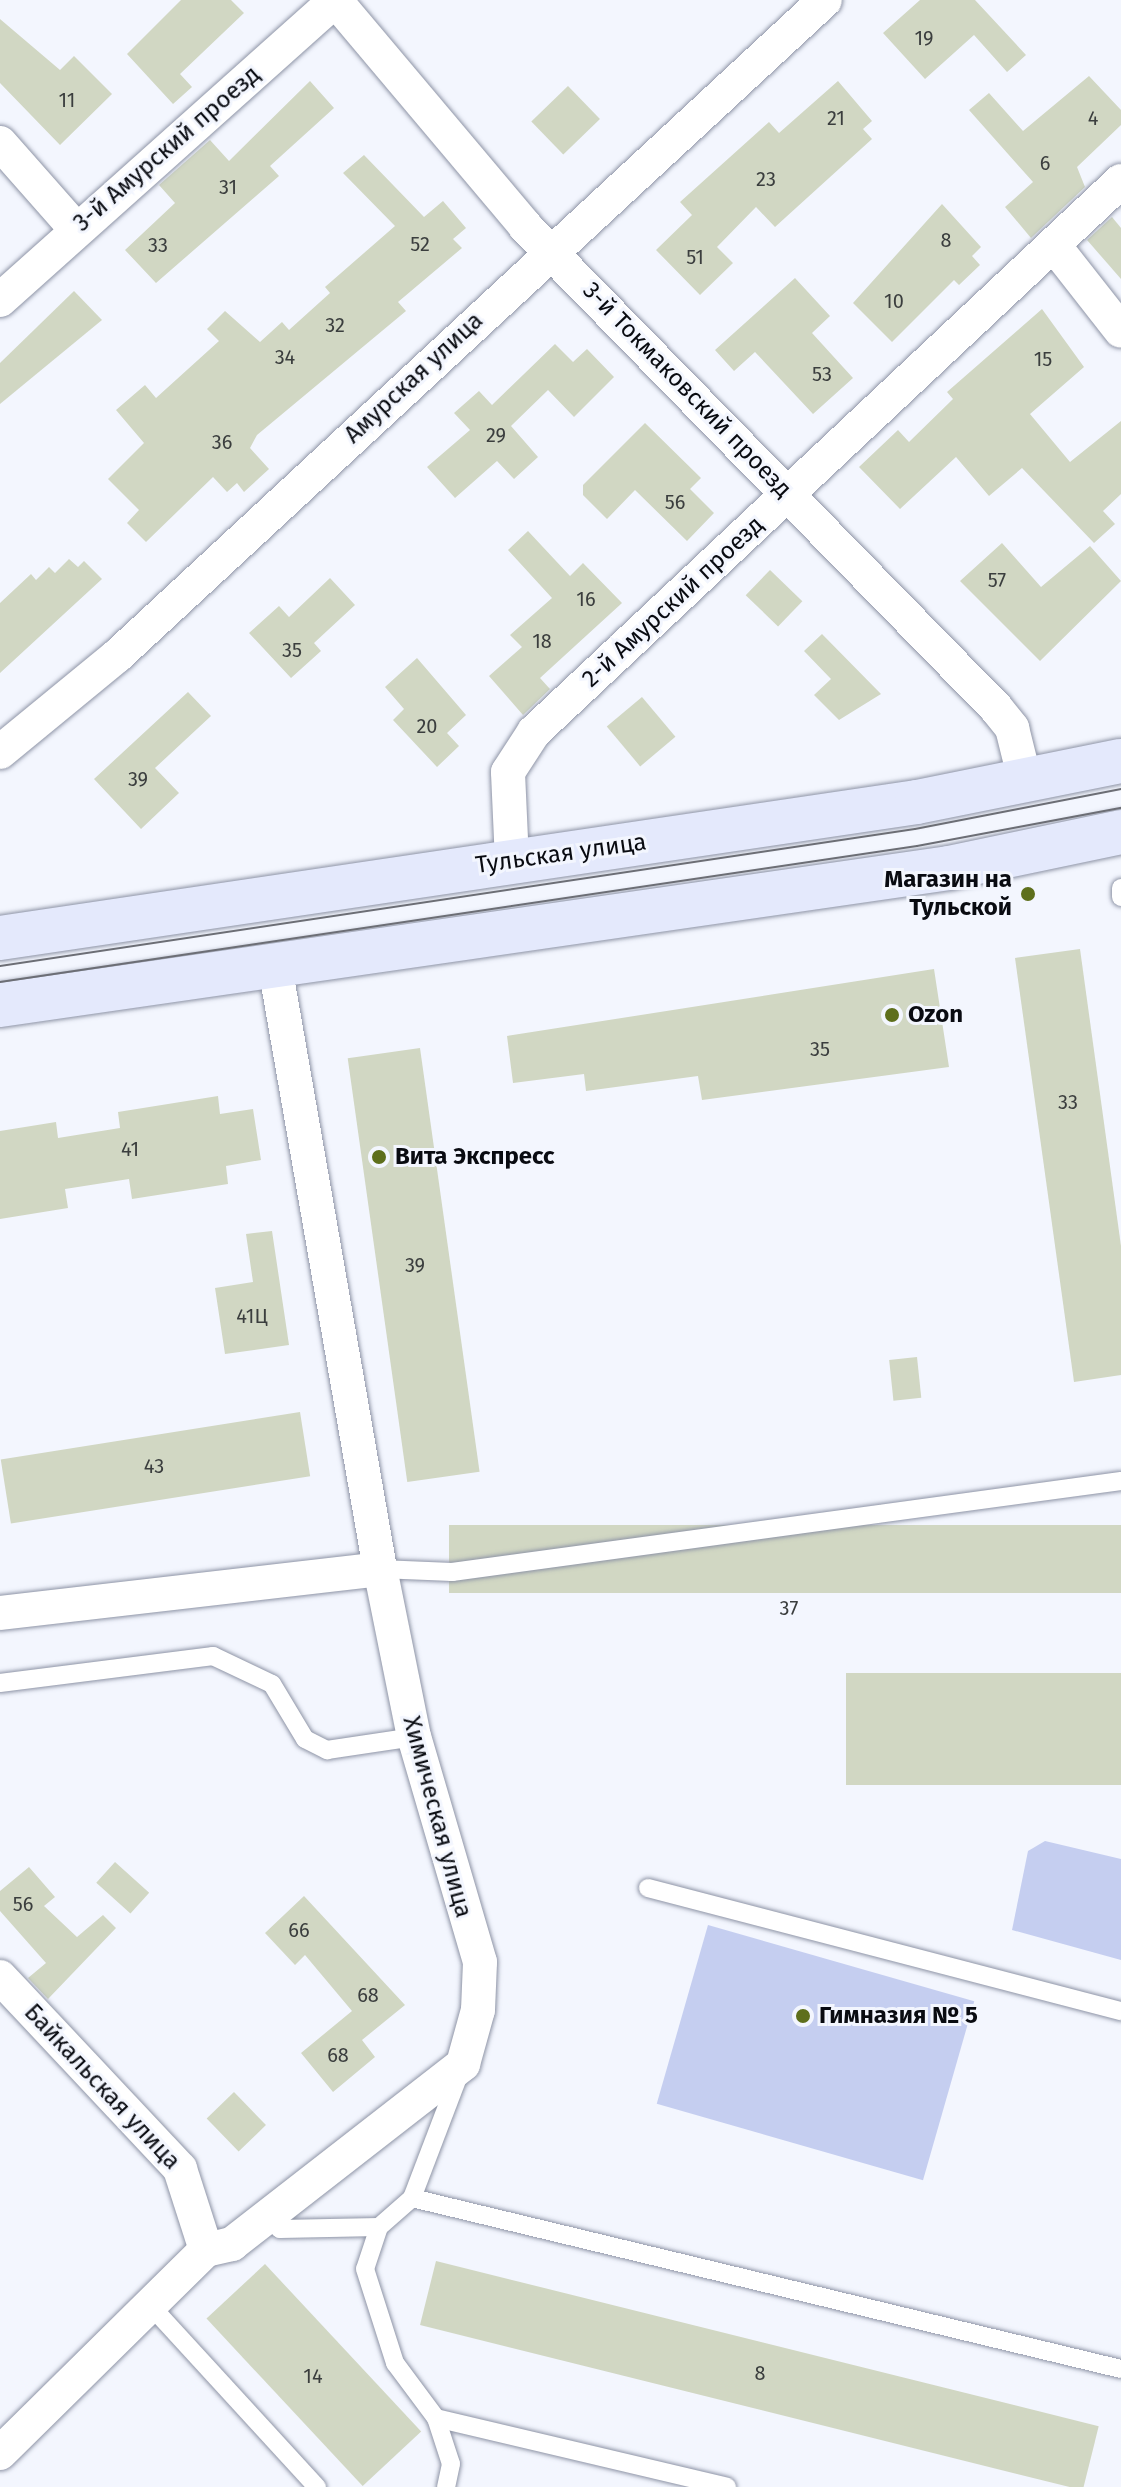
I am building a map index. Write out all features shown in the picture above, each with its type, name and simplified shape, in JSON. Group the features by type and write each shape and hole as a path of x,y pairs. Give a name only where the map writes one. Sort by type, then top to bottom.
{"street":[{"name":"3-й Токмаковский проезд","path":"335,0 550,252 996,708 1012,728 1026,784"},
{"name":"3-й Амурский проезд","path":"0,300 75,228 335,0"},
{"name":"Амурская улица","path":"0,752 117,656 825,0"},
{"path":"0,143 75,228"},
{"name":"2-й Амурский проезд","path":"512,861 508,772 534,732 788,496 923,363 1056,248 1121,181"},
{"path":"1056,248 1121,331"},
{"name":"Тульская улица","path":"0,938 1026,784 1121,761"},
{"path":"0,1005 949,868 1121,832"},
{"name":"Химическая улица","path":"275,966 380,1569 414,1737 480,1962 478,2010 463,2064"},
{"path":"0,1613 380,1569"},
{"name":"Байкальская улица","path":"0,1977 180,2169 206,2250"},
{"path":"0,2453 206,2250 232,2244 463,2064"}],"lane":[{"path":"1121,888 1121,897"},
{"path":"380,1569 452,1572 1121,1481"},
{"path":"0,1683 213,1656 272,1684 305,1739 327,1750 414,1737"},
{"path":"648,1888 1121,2011"},
{"path":"446,2487 451,2464 436,2418 395,2363 365,2269 379,2227 412,2198 463,2064"},
{"path":"412,2198 1121,2369"},
{"path":"266,2216 280,2229 379,2227"},
{"path":"151,2306 311,2485"},
{"path":"436,2418 727,2487"}],"shaded area":[{"path":"1045,1841 1121,1859 1121,1960 1012,1930 1028,1851"},
{"path":"708,1925 974,2001 923,2180 657,2104"}],"building":[{"path":"181,0 231,0 244,13 180,74 192,87 173,104 127,54"},
{"path":"920,0 975,0 1026,55 1007,72 974,35 925,79 883,33"},
{"path":"0,19 60,70 74,56 112,94 60,145 0,83"},
{"path":"1089,76 1121,110 1121,125 1077,167 1085,187 1031,238 1005,207 1033,182 969,110 989,93 1023,131"},
{"path":"310,81 334,108 270,166 279,176 156,283 125,250 175,203 159,185 210,140 229,161"},
{"path":"838,81 872,121 863,129 872,139 775,227 756,207 717,247 733,263 700,295 656,250 692,215 680,202 769,122 779,133"},
{"path":"568,86 600,119 563,155 531,121"},
{"path":"364,155 424,217 443,201 466,228 453,239 462,248 398,302 406,311 257,435 250,448 269,469 244,492 237,483 227,492 213,477 146,542 127,523 139,510 108,479 144,443 116,410 145,385 156,398 219,341 207,329 225,311 260,342 282,322 289,330 330,293 325,287 395,226 343,173"},
{"path":"942,204 981,247 972,256 980,265 959,285 954,280 892,342 853,303"},
{"path":"1112,217 1121,228 1121,279 1087,240"},
{"path":"795,278 830,316 812,333 853,378 813,414 755,352 734,371 715,350"},
{"path":"74,291 102,320 0,404 0,363"},
{"path":"1042,309 1084,367 1030,414 1070,462 1121,421 1121,494 1103,511 1115,524 1094,543 1022,468 989,496 956,457 900,509 859,467 898,430 909,442 953,399 947,392"},
{"path":"555,344 573,362 587,349 614,377 574,417 548,390 511,426 538,457 514,479 497,461 455,498 427,467 470,430 454,413 479,391 492,405"},
{"path":"645,423 701,478 690,489 714,513 687,541 635,490 607,519 583,495 583,485"},
{"path":"528,531 570,576 583,563 622,603 540,678 550,689 523,715 489,676 522,647 510,635 552,598 508,550"},
{"path":"1002,543 1041,587 1090,546 1121,581 1040,661 960,581"},
{"path":"69,559 78,567 84,561 102,579 0,673 0,603 31,574 36,580 49,567 55,573"},
{"path":"770,570 802,601 778,626 746,595"},
{"path":"330,578 355,605 314,643 321,651 291,678 249,633 279,606 289,617"},
{"path":"822,634 881,694 839,720 814,695 831,679 804,651"},
{"path":"417,658 466,715 447,733 459,746 437,767 393,720 404,709 385,687"},
{"path":"188,692 211,716 155,768 179,793 141,829 94,779"},
{"path":"642,697 675,737 640,766 607,727"},
{"path":"1080,949 1121,1246 1121,1375 1074,1382 1015,958"},
{"path":"934,969 949,1067 702,1100 698,1076 586,1091 584,1074 513,1083 507,1036"},
{"path":"420,1048 480,1472 407,1482 348,1058"},
{"path":"218,1096 220,1114 253,1109 261,1160 226,1166 228,1184 132,1199 129,1179 65,1189 68,1208 0,1219 0,1131 56,1122 58,1138 120,1128 118,1112"},
{"path":"272,1231 289,1345 225,1354 215,1288 253,1282 246,1234"},
{"path":"917,1357 921,1398 893,1401 889,1360"},
{"path":"300,1412 310,1476 11,1524 1,1459"},
{"path":"449,1525 1121,1525 1121,1593 449,1593"},
{"path":"846,1673 1121,1673 1121,1785 846,1785"},
{"path":"115,1862 149,1893 130,1914 96,1883"},
{"path":"29,1867 55,1897 44,1906 77,1937 103,1915 116,1928 48,1999 28,1978 46,1963 0,1911 0,1891"},
{"path":"304,1896 405,2005 362,2040 375,2057 333,2092 301,2053 352,2011 305,1955 295,1965 265,1933"},
{"path":"234,2092 266,2125 239,2151 207,2118"},
{"path":"436,2261 1099,2426 1084,2487 1070,2487 420,2325"},
{"path":"265,2264 421,2431 363,2486 206,2319"}],"tram line":[{"path":"0,966 915,829 1121,789"},
{"path":"0,982 917,846 1121,808"}],"place":[{"name":"Магазин на Тульской","path":"1028,894"},
{"name":"Ozon","path":"892,1015"},
{"name":"Вита Экспресс","path":"379,1157"},
{"name":"Гимназия № 5","path":"803,2016"}]}
